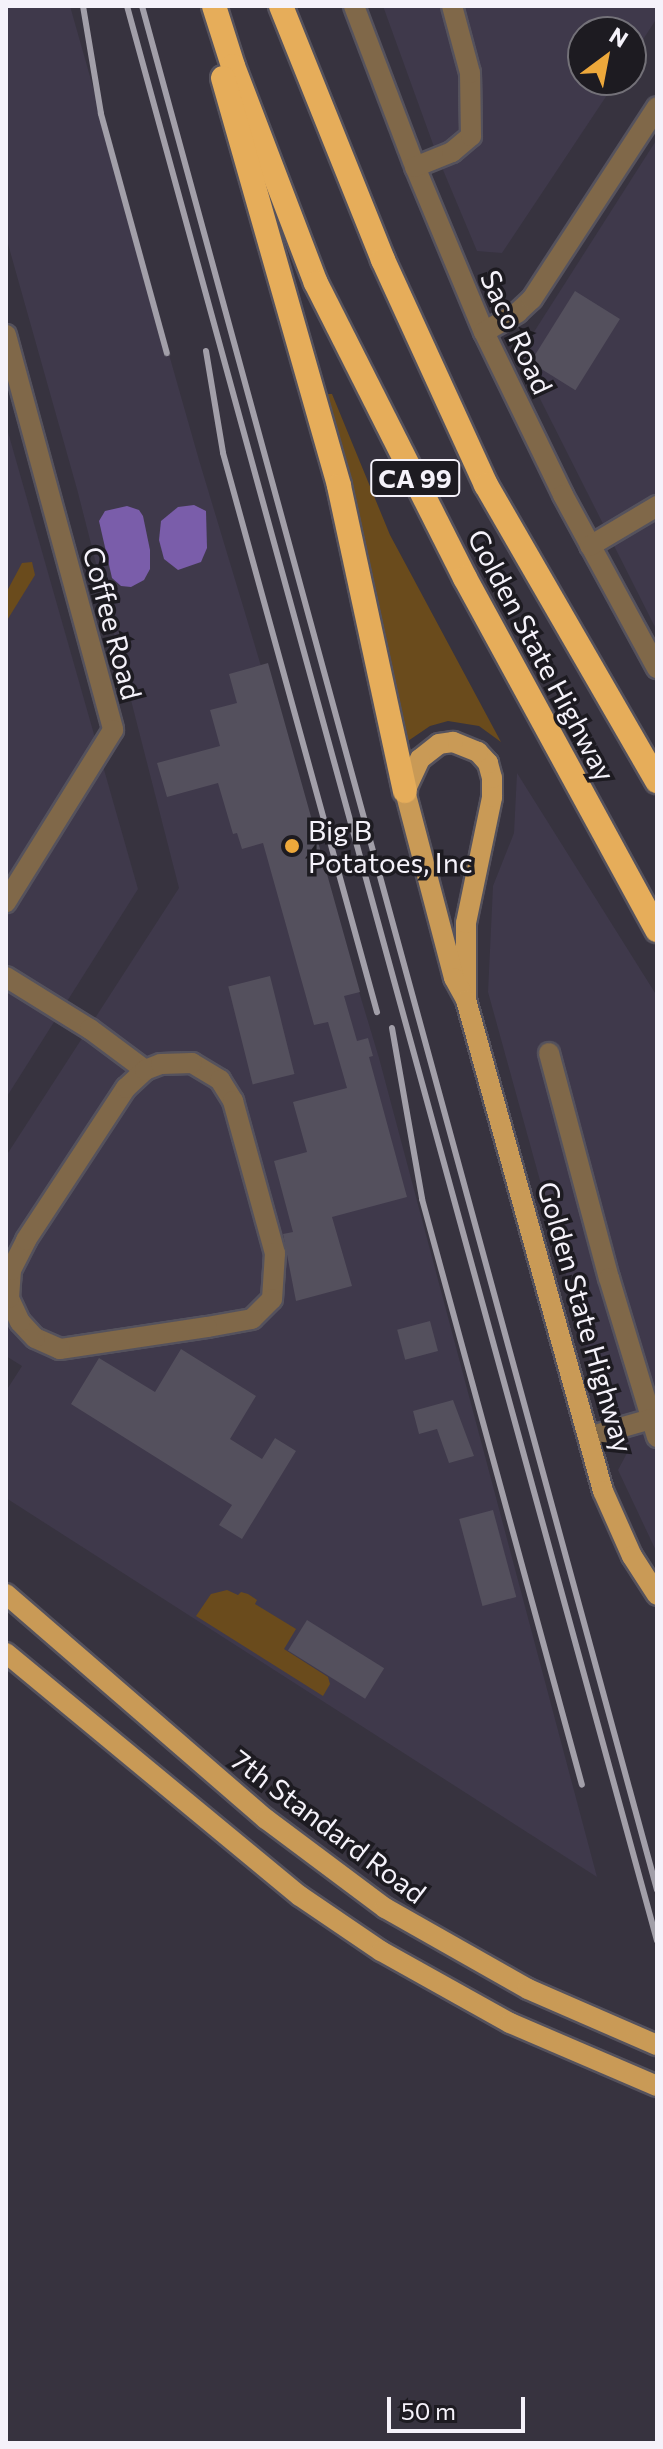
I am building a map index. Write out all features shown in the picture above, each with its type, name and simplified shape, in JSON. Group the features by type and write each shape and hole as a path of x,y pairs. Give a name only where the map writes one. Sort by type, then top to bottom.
{"highway":[{"path":"205,6 339,486 405,791"},
{"name":"Golden State Highway","path":"214,6 233,66 316,283 465,578 657,930"},
{"name":"Golden State Highway","path":"281,6 383,260 486,485 657,781"}],"main road":[{"name":"Golden State Highway","path":"466,1000 466,923 492,797 488,763 466,745 439,744 413,768 405,791 454,978 466,1000 588,1437 618,1528 657,1595"},
{"name":"7th Standard Road","path":"6,1594 266,1819 347,1882 478,1964 657,2045"},
{"path":"6,1653 242,1849 342,1925 404,1965 510,2023 657,2086"}],"street":[{"name":"Saco Road","path":"354,6 415,167 484,332 590,546 657,668"},
{"path":"415,167 452,152 471,136 470,73 452,6"},
{"path":"484,332 518,312 532,299 657,107"},
{"name":"Coffee Road","path":"6,335 113,730 6,902"},
{"path":"590,546 657,506"},
{"path":"6,977 90,1029 145,1070"},
{"path":"549,1053 609,1278 656,1433 588,1437"},
{"path":"192,1063 220,1080 233,1101 275,1253 272,1299 252,1319 60,1349 35,1338 20,1322 9,1298 11,1270 26,1240 126,1088 145,1070 161,1064 192,1063"}],"shaded area":[{"path":"6,6 70,6 199,460 379,1058 597,1877 6,1498 6,1391 22,1366 6,1356 6,1156 179,888 77,489 6,237"},
{"path":"383,6 657,6 657,18 647,33 647,16 567,16 567,96 606,96 502,253 477,251 438,158"},
{"path":"657,139 657,631 523,365 525,346"},
{"path":"325,394 332,394 390,535 501,742 479,726 448,721 430,726 405,743 357,508"},
{"path":"6,425 138,889 6,1098"},
{"path":"194,505 206,511 207,548 201,562 178,570 164,559 159,540 161,521 178,507"},
{"path":"127,506 139,510 143,516 150,550 150,569 144,580 131,587 121,586 112,578 99,521 105,511"},
{"path":"32,562 35,575 6,622 6,593 22,563"},
{"path":"517,773 657,996 657,1553 618,1470 627,1453 609,1401 598,1391 488,992 493,886 514,833"},
{"path":"227,1590 238,1595 241,1592 248,1594 257,1600 255,1604 296,1629 284,1649 328,1677 330,1684 323,1696 196,1616 211,1594"}],"building":[{"path":"575,291 620,319 575,390 530,362"},
{"path":"268,663 360,992 344,996 357,1041 368,1038 373,1056 369,1057 407,1197 332,1217 352,1286 296,1301 283,1234 293,1232 274,1161 307,1152 293,1102 347,1088 328,1022 314,1025 263,843 242,849 237,833 233,834 218,783 167,797 157,763 220,746 210,710 237,703 229,674"},
{"path":"270,976 294,1074 253,1084 228,986"},
{"path":"430,1321 438,1351 405,1360 397,1330"},
{"path":"181,1349 256,1396 230,1439 262,1459 275,1438 296,1451 242,1539 219,1525 232,1505 71,1404 99,1358 155,1392"},
{"path":"453,1400 474,1456 449,1463 437,1429 419,1434 413,1411"},
{"path":"493,1510 516,1597 482,1606 459,1519"},
{"path":"307,1620 384,1668 365,1699 288,1651"}],"railway":[{"path":"83,6 101,114 167,353"},
{"path":"127,6 657,1941"},
{"path":"142,6 657,1890"},
{"path":"206,351 223,453 377,1012"},
{"path":"392,1028 422,1199 582,1785"}],"place":[{"name":"Big B Potatoes, Inc","path":"292,846"}]}
